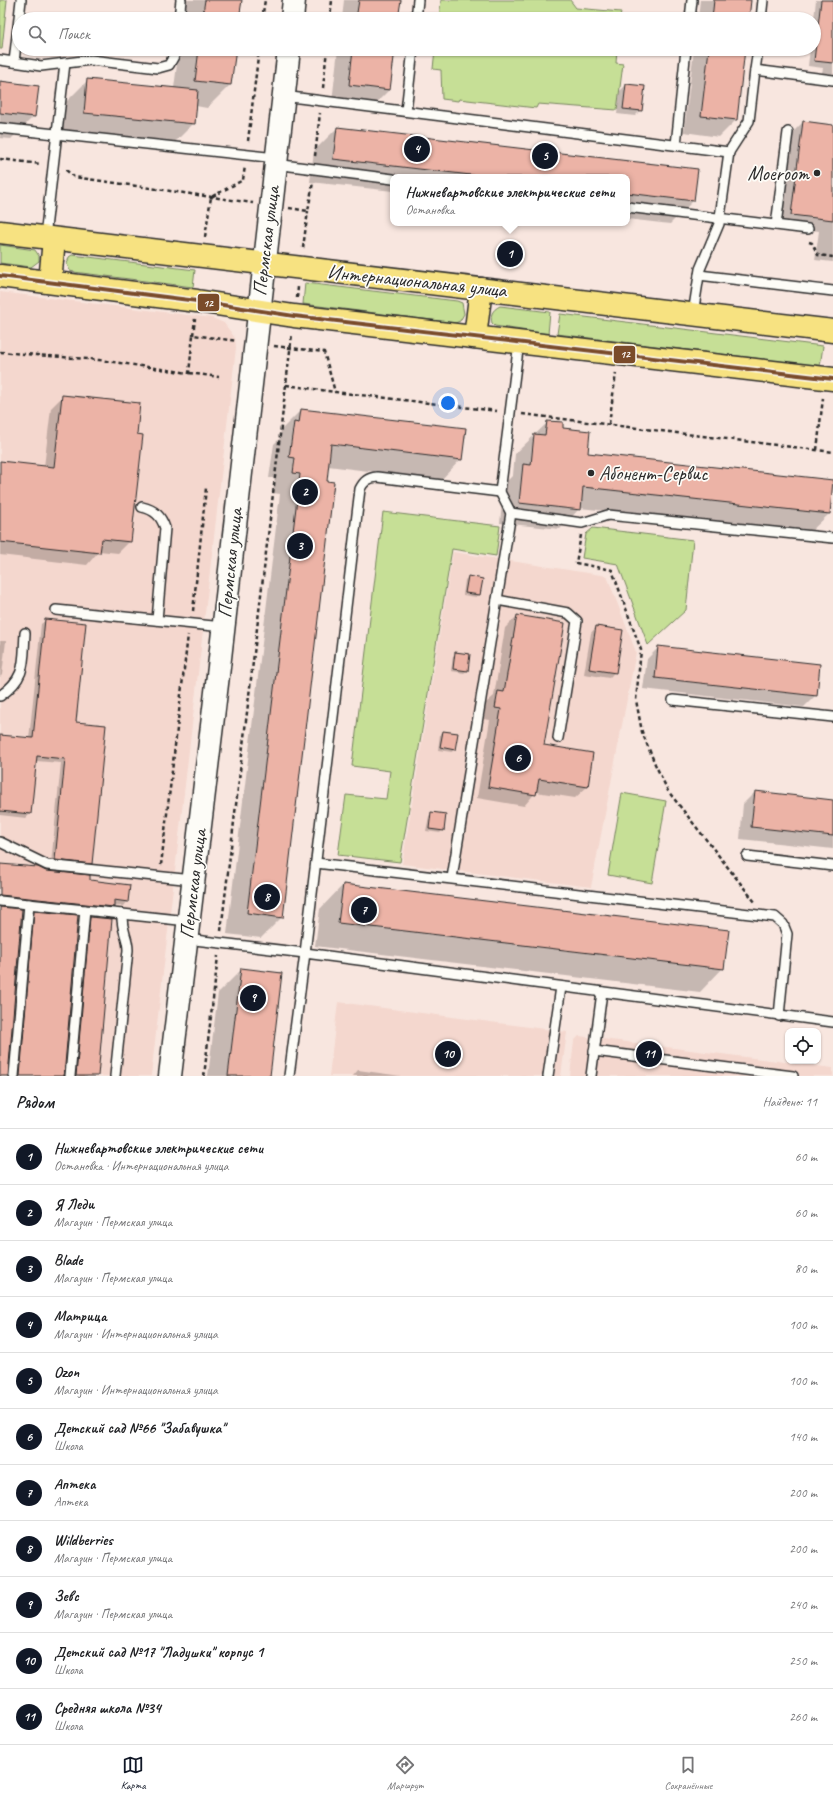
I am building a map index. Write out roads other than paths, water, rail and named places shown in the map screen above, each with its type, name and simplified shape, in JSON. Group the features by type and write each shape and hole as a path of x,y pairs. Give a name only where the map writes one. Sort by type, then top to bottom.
{"main road":[{"name":"Интернациональная улица","path":"0,232 833,331"},
{"path":"50,238 50,282"},
{"path":"0,276 294,316 833,379"},
{"path":"475,337 481,289"}],"street":[{"path":"293,12 294,0"},
{"name":"Пермская улица","path":"170,1076 223,627 287,56"}],"lane":[{"path":"20,12 21,0"},
{"path":"180,12 181,0"},
{"path":"417,12 418,0"},
{"path":"691,12 692,0"},
{"path":"762,12 763,0"},
{"path":"14,62 15,56"},
{"path":"0,60 41,66 90,60 158,68 169,65 174,56"},
{"path":"406,111 412,56"},
{"path":"676,145 685,56"},
{"path":"693,314 699,274 720,218 729,152 749,121 757,56"},
{"path":"50,238 54,165 65,63"},
{"path":"755,70 833,80"},
{"path":"283,96 729,152"},
{"path":"0,128 246,155 390,179"},
{"path":"776,225 788,132"},
{"path":"630,207 808,229"},
{"path":"699,274 833,291"},
{"path":"452,878 511,513 500,492 519,342"},
{"path":"289,1076 316,863 360,489 370,478 377,477 500,492"},
{"path":"142,507 156,513 162,519 165,528 157,620"},
{"path":"511,513 582,523 608,515 833,538"},
{"path":"497,600 568,613 576,621 558,738"},
{"path":"56,610 223,627"},
{"path":"0,696 11,688 19,679 22,670 25,633"},
{"path":"673,700 833,717"},
{"path":"0,842 47,865 193,880"},
{"path":"747,856 833,866"},
{"path":"316,863 775,917 783,924 787,934 779,1016"},
{"path":"0,901 122,914 187,930 220,942 833,1022"},
{"path":"14,1076 29,904"},
{"path":"70,1076 85,910"},
{"path":"116,1076 128,950 128,944 122,929 122,914"},
{"path":"548,1076 561,987"},
{"path":"591,1076 602,992"},
{"path":"594,1051 792,1076"}],"place":[{"name":"Матрица","path":"417,149"},
{"name":"Ozon","path":"545,156"},
{"name":"Moeroom","path":"817,173"},
{"name":"Нижневартовские электрические сети","path":"510,254"},
{"name":"Абонент-Сервис","path":"591,473"},
{"name":"Я Леди","path":"305,492"},
{"name":"Blade","path":"300,546"},
{"name":"Детский сад №66 \"Забавушка\"","path":"518,758"},
{"name":"Wildberries","path":"267,897"},
{"name":"Аптека","path":"364,910"},
{"name":"Зевс","path":"253,998"},
{"name":"Детский сад №17 \"Ладушки\" корпус 1","path":"448,1054"},
{"name":"Средняя школа №34","path":"649,1054"}]}
